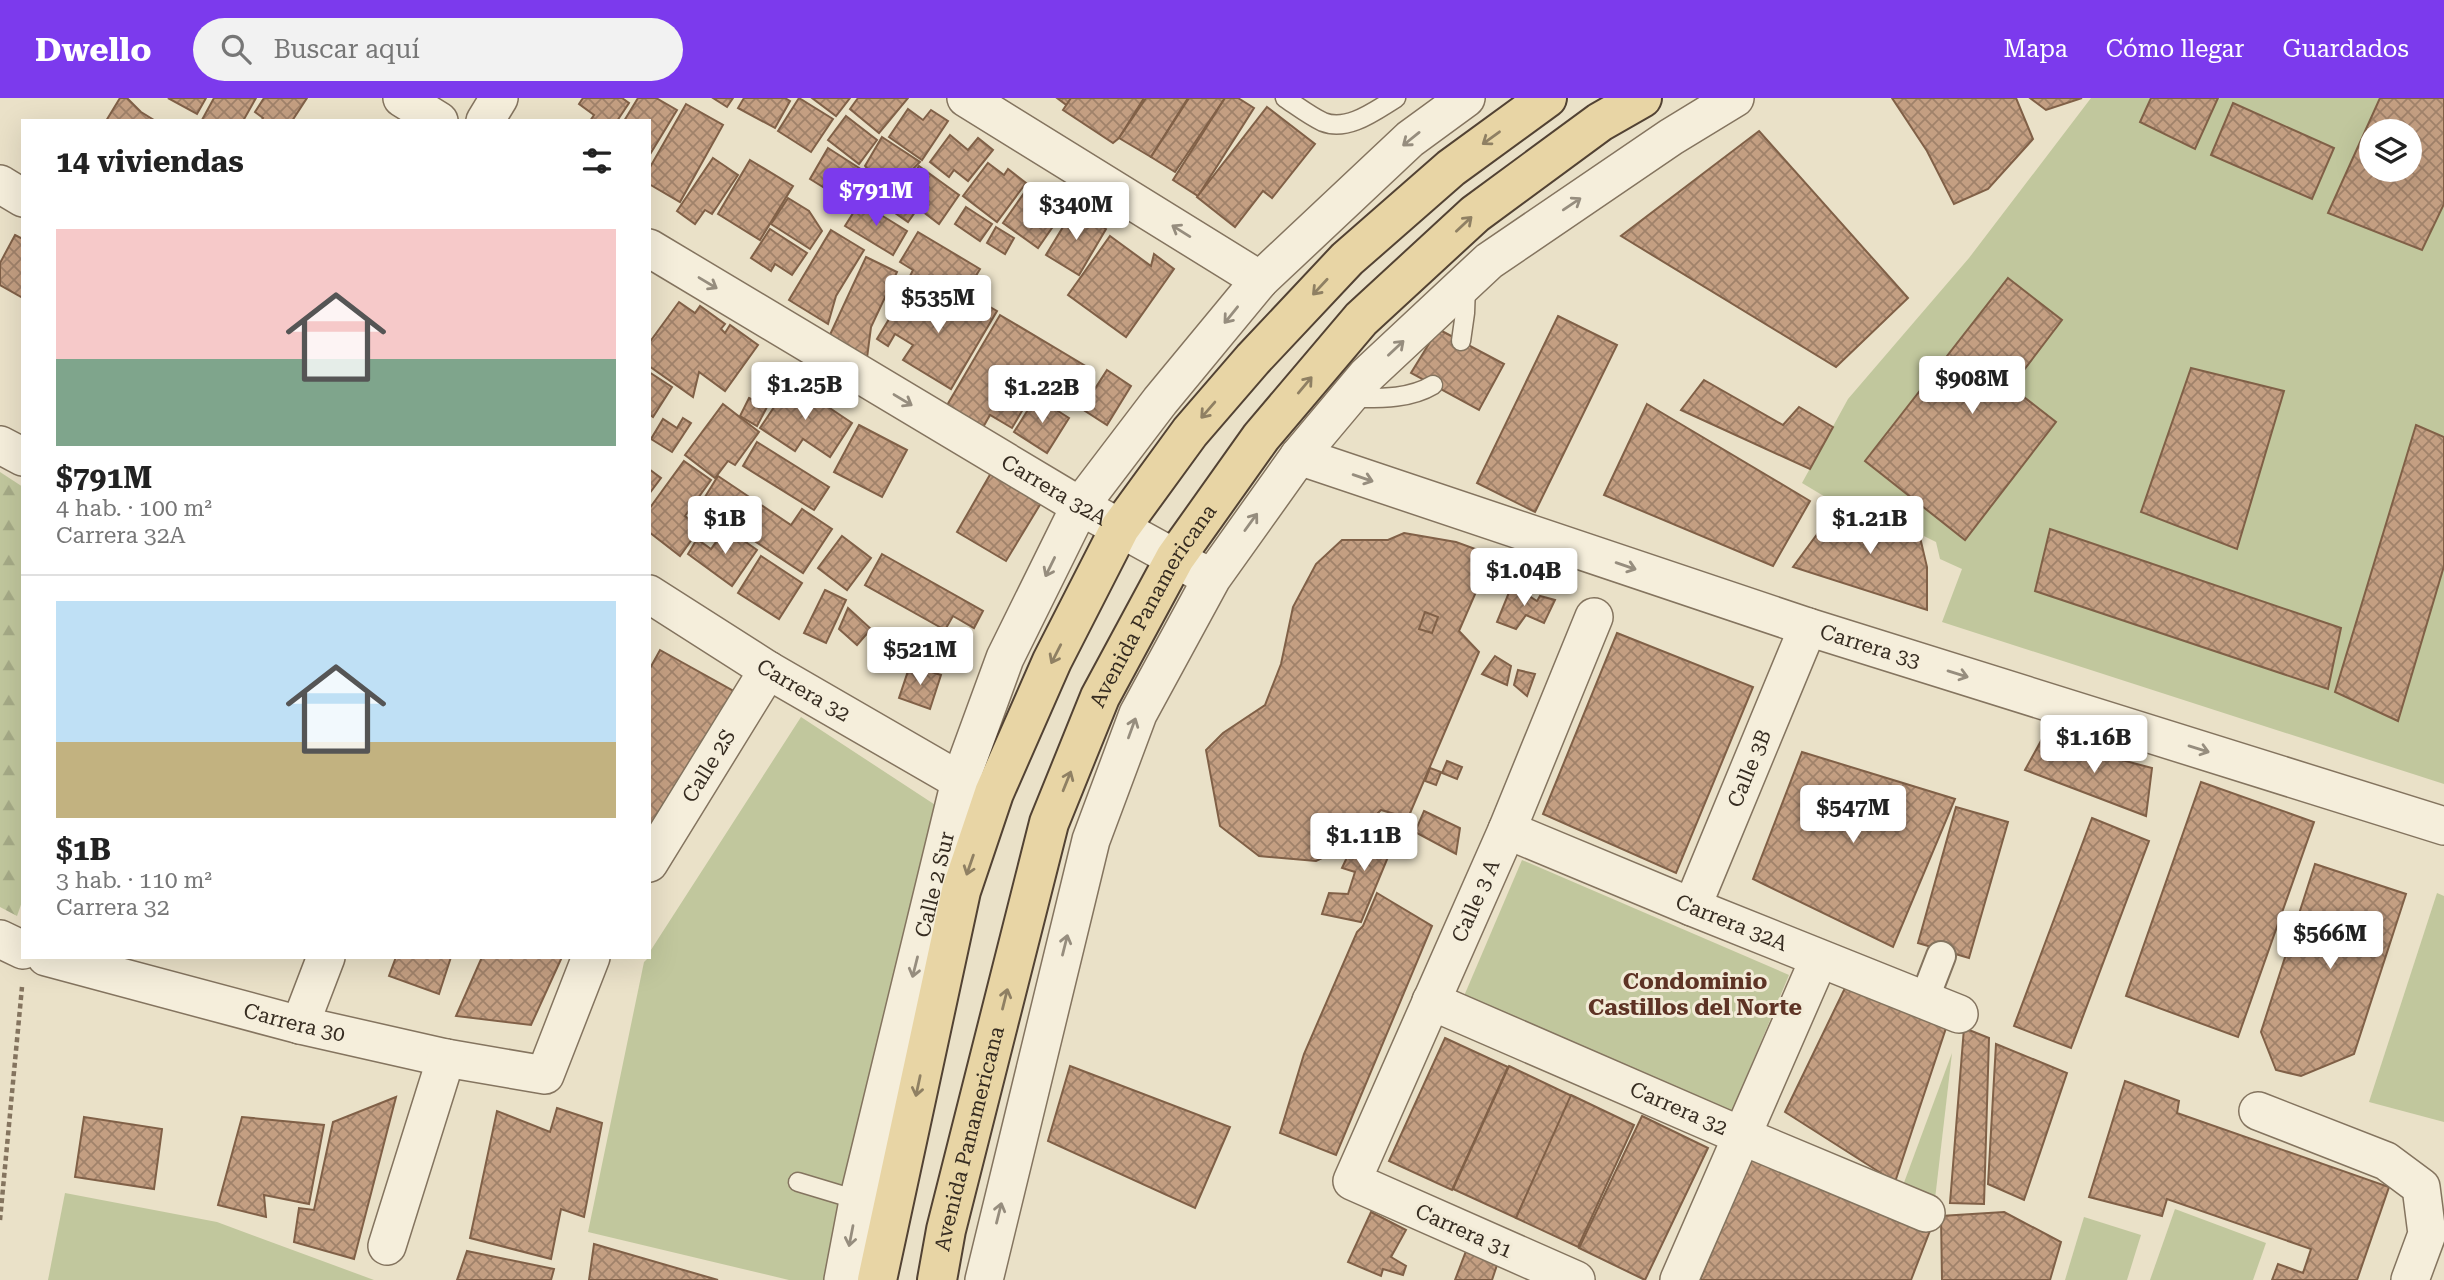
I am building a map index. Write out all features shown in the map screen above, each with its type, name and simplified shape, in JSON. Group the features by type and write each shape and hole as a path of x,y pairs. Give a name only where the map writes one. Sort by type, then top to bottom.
{"main road":[{"path":"877,1280 875,1205 961,891 994,793 1052,661 1120,528 1190,432 1253,359 1347,259 1451,168 1547,98"},
{"name":"Avenida Panamericana","path":"937,1280 946,1230 1049,823 1101,697 1175,558 1261,437 1361,320 1475,214 1600,122 1642,98"}],"street":[{"path":"402,98 436,119"},
{"path":"486,119 499,98"},
{"path":"966,98 1260,280"},
{"name":"Calle 2 Sur","path":"842,1280 875,1205 960,781 1005,659 1080,506 1160,401 1260,280 1410,139 1466,98"},
{"path":"984,1280 1091,840 1138,714 1212,578 1299,456 1367,375 1489,261 1671,137 1735,98"},
{"path":"0,184 21,197"},
{"name":"Carrera 32A","path":"651,249 1080,506 1212,578"},
{"path":"0,444 21,456"},
{"name":"Carrera 33","path":"1299,456 1808,627 2444,826"},
{"name":"Carrera 32","path":"651,595 768,670 960,781"},
{"name":"Calle 3 A","path":"1352,1181 1507,830 1594,617"},
{"name":"Calle 3B","path":"1692,907 1808,627"},
{"name":"Calle 2S","path":"651,860 768,670"},
{"name":"Carrera 32A","path":"1507,830 1959,1014"},
{"path":"0,939 22,968"},
{"path":"1924,1000 1941,956"},
{"name":"Carrera 30","path":"53,959 300,1025 446,1058 545,1075 590,959"},
{"path":"300,1025 325,959"},
{"path":"1679,1280 1819,959"},
{"name":"Carrera 32","path":"1432,1001 1926,1213"},
{"path":"387,1246 446,1058"},
{"path":"2258,1111 2386,1161 2421,1187 2427,1234 2410,1280"},
{"name":"Carrera 31","path":"1352,1181 1576,1280"}],"lane":[{"path":"1285,98 1325,123 1339,124 1364,118 1396,98"},
{"path":"1461,341 1466,283"},
{"path":"1349,398 1384,398 1420,393 1433,385"},
{"path":"798,1182 875,1205"}],"path":[{"path":"0,1220 22,968"}],"green space":[{"path":"2091,98 2444,98 2444,784 1942,622 1962,569 1940,559 1936,542 1853,501 1842,507 1802,483 1848,399 1969,258"},
{"path":"0,472 21,486 21,905 17,916 0,907"},
{"path":"801,717 946,812 834,1280 789,1280 588,1232 644,962 651,959 651,950"},
{"path":"1522,860 1789,975 1732,1111 1464,996"},
{"path":"2437,893 2444,896 2444,1122 2369,1102"},
{"path":"1952,1053 1935,1199 1902,1188"},
{"path":"65,1193 217,1222 374,1280 48,1280"},
{"path":"2175,1209 2266,1243 2253,1280 2150,1280"},
{"path":"2084,1217 2141,1235 2127,1280 2065,1280"}],"building":[{"path":"120,98 127,98 152,119 107,119"},
{"path":"168,98 206,98 197,114"},
{"path":"214,98 256,98 244,119 203,119"},
{"path":"264,98 307,98 293,119 262,119 255,112"},
{"path":"583,98 622,98 629,103 618,119 591,119 594,115 579,104"},
{"path":"638,98 656,98 677,110 651,153 651,119 625,119"},
{"path":"713,98 733,98 727,107"},
{"path":"744,98 785,98 790,101 775,128 738,108"},
{"path":"799,98 833,119 811,152 778,131"},
{"path":"812,98 850,98 836,116"},
{"path":"858,98 908,98 879,133 850,109"},
{"path":"1057,98 1075,98 1069,107"},
{"path":"1071,98 1144,98 1119,138 1113,143 1063,110"},
{"path":"1146,98 1188,98 1151,157 1119,138"},
{"path":"1189,98 1225,98 1175,172 1151,157"},
{"path":"1225,98 1238,98 1254,108 1198,196 1173,180"},
{"path":"1892,98 2016,98 2033,139 1988,189 1954,204 1927,151"},
{"path":"2030,98 2082,98 2046,110"},
{"path":"2151,98 2218,98 2195,149 2140,122"},
{"path":"2380,98 2444,98 2444,204 2422,250 2328,213 2359,144 2359,182 2422,182 2422,119 2371,119"},
{"path":"2233,103 2334,148 2312,199 2211,155"},
{"path":"686,104 723,125 680,202 651,185 651,165"},
{"path":"1267,107 1315,144 1272,198 1263,191 1235,227 1197,197"},
{"path":"908,109 923,120 931,110 948,121 922,160 889,137"},
{"path":"846,116 877,140 859,164 828,140"},
{"path":"1759,131 1908,298 1836,367 1621,236"},
{"path":"950,135 968,150 978,138 993,150 968,181 954,170 949,177 930,162"},
{"path":"882,137 920,162 897,185 881,175 876,179 865,166"},
{"path":"828,148 867,173 849,203 810,179"},
{"path":"713,158 738,175 712,214 705,210 695,224 677,211"},
{"path":"750,160 793,186 760,240 718,214"},
{"path":"988,163 1004,175 1008,169 1026,183 997,222 963,196"},
{"path":"919,166 959,195 939,224 918,208 908,222 888,208"},
{"path":"1029,186 1048,201 1055,191 1070,202 1038,248 1003,223"},
{"path":"788,198 809,211 822,231 810,249 771,224"},
{"path":"860,202 907,231 893,255 845,226"},
{"path":"966,207 992,224 980,241 955,224"},
{"path":"1074,209 1106,229 1079,275 1046,255"},
{"path":"996,227 1014,238 1005,254 987,243"},
{"path":"770,229 807,253 792,275 775,264 771,271 751,258"},
{"path":"831,230 864,250 836,296 828,324 789,300"},
{"path":"918,232 980,269 957,307 909,278 913,270 900,262"},
{"path":"15,235 21,238 21,297 0,285 0,263"},
{"path":"1110,236 1151,266 1154,254 1174,269 1126,337 1068,295"},
{"path":"866,257 897,272 871,327 867,358 828,339"},
{"path":"2008,278 2062,320 2011,387 2056,422 1965,540 1865,461"},
{"path":"906,291 953,319 968,294 997,311 951,389 903,360 913,345 895,334 888,346 877,339"},
{"path":"679,302 695,313 700,306 725,324 721,329 725,333 730,325 758,345 725,391 699,372 693,397 651,367 651,340"},
{"path":"1000,315 1089,368 1064,410 1033,392 1012,428 990,415 982,429 946,407"},
{"path":"1558,316 1617,345 1535,512 1477,483"},
{"path":"1438,329 1504,364 1479,410 1411,373"},
{"path":"769,366 787,377 770,403 753,391"},
{"path":"2191,368 2284,391 2237,549 2141,512"},
{"path":"1107,370 1131,386 1107,425 1082,409"},
{"path":"651,373 672,387 653,417 651,416"},
{"path":"1704,380 1783,425 1799,407 1833,427 1810,469 1681,410"},
{"path":"791,382 852,423 830,457 803,439 795,451 760,428"},
{"path":"1036,397 1069,418 1047,453 1014,432"},
{"path":"749,398 767,407 757,426 740,416"},
{"path":"723,404 759,432 735,465 728,461 715,478 685,455"},
{"path":"1647,404 1810,501 1773,566 1604,495"},
{"path":"683,418 691,423 672,452 651,439 663,419 677,428"},
{"path":"859,425 907,450 882,497 834,472"},
{"path":"2416,425 2444,437 2444,566 2398,721 2335,692"},
{"path":"757,442 829,487 814,510 743,466"},
{"path":"684,461 711,480 685,516 700,528 680,556 651,534 651,506"},
{"path":"651,470 661,478 651,491"},
{"path":"991,473 1041,503 1006,561 957,532"},
{"path":"718,476 791,525 802,509 832,529 803,573 700,505"},
{"path":"1871,509 1919,533 1927,567 1927,610 1793,567 1832,514"},
{"path":"726,528 757,550 732,586 688,554 697,539 711,549"},
{"path":"2050,529 2341,628 2328,689 2035,591"},
{"path":"1404,533 1456,542 1492,555 1459,631 1479,652 1408,818 1381,810 1343,848 1316,861 1259,856 1220,826 1206,750 1223,733 1265,705 1281,664 1293,607 1316,564 1342,540 1388,540"},
{"path":"842,536 871,558 847,590 818,568"},
{"path":"882,554 983,611 974,628 953,616 945,630 865,585"},
{"path":"761,556 802,583 779,619 738,593"},
{"path":"1512,585 1537,601 1540,596 1555,600 1544,623 1526,615 1516,629 1497,622"},
{"path":"825,590 846,600 826,643 804,633"},
{"path":"848,608 871,629 857,645 839,629"},
{"path":"1425,612 1438,617 1432,633 1419,629"},
{"path":"1617,633 1753,687 1676,873 1543,814"},
{"path":"660,650 737,693 651,847 651,666"},
{"path":"1495,656 1511,666 1507,685 1482,674"},
{"path":"910,665 941,675 930,709 899,698"},
{"path":"1518,670 1535,674 1527,696 1514,685"},
{"path":"2042,739 2152,768 2146,816 2025,770"},
{"path":"1802,752 1955,799 1893,947 1753,879"},
{"path":"1447,761 1462,767 1457,779 1442,773"},
{"path":"1430,768 1441,772 1436,785 1425,781"},
{"path":"2201,782 2314,822 2238,1037 2126,996"},
{"path":"1956,807 2008,822 1969,958 1918,943"},
{"path":"1424,811 1460,828 1456,854 1415,832"},
{"path":"1383,816 1403,821 1361,922 1322,914 1329,893 1348,894 1355,872 1342,868 1349,853 1363,849"},
{"path":"2092,818 2149,841 2071,1048 2014,1026"},
{"path":"2315,864 2406,894 2354,1054 2301,1076 2276,1070 2261,1032"},
{"path":"1377,893 1432,926 1336,1155 1280,1133 1304,1054 1357,932 1363,926"},
{"path":"395,959 450,959 439,994 389,976"},
{"path":"481,959 561,959 531,1025 456,1016"},
{"path":"1845,988 1946,1028 1895,1182 1785,1112"},
{"path":"1964,1028 1989,1038 1984,1204 1950,1203"},
{"path":"1445,1038 1508,1067 1452,1190 1389,1161"},
{"path":"1996,1044 2067,1073 2024,1200 1988,1184"},
{"path":"1070,1066 1230,1127 1195,1208 1048,1141"},
{"path":"1509,1066 1572,1096 1516,1218 1453,1189"},
{"path":"2125,1081 2179,1101 2177,1113 2389,1187 2357,1280 2272,1280 2278,1264 2303,1273 2311,1249 2167,1199 2162,1216 2089,1197"},
{"path":"1571,1095 1634,1125 1578,1247 1516,1218"},
{"path":"396,1097 354,1259 294,1242 299,1208 314,1210 333,1122"},
{"path":"557,1108 602,1123 584,1217 561,1209 551,1259 470,1238 497,1111 550,1132"},
{"path":"1642,1116 1708,1148 1645,1280 1579,1248"},
{"path":"84,1117 162,1129 154,1189 75,1177"},
{"path":"242,1117 324,1125 309,1204 264,1195 266,1217 218,1205"},
{"path":"1753,1154 1931,1228 1911,1280 1700,1280"},
{"path":"1371,1212 1406,1230 1391,1257 1406,1266 1403,1275 1383,1269 1381,1276 1348,1262"},
{"path":"2004,1212 2061,1242 2050,1280 1942,1280 1941,1216"},
{"path":"594,1244 718,1280 589,1280"},
{"path":"467,1251 554,1269 551,1280 457,1280"},
{"path":"1466,1251 1497,1265 1492,1280 1455,1280"}],"district":[{"name":"Condominio Castillos del Norte","path":"1695,994"}]}
